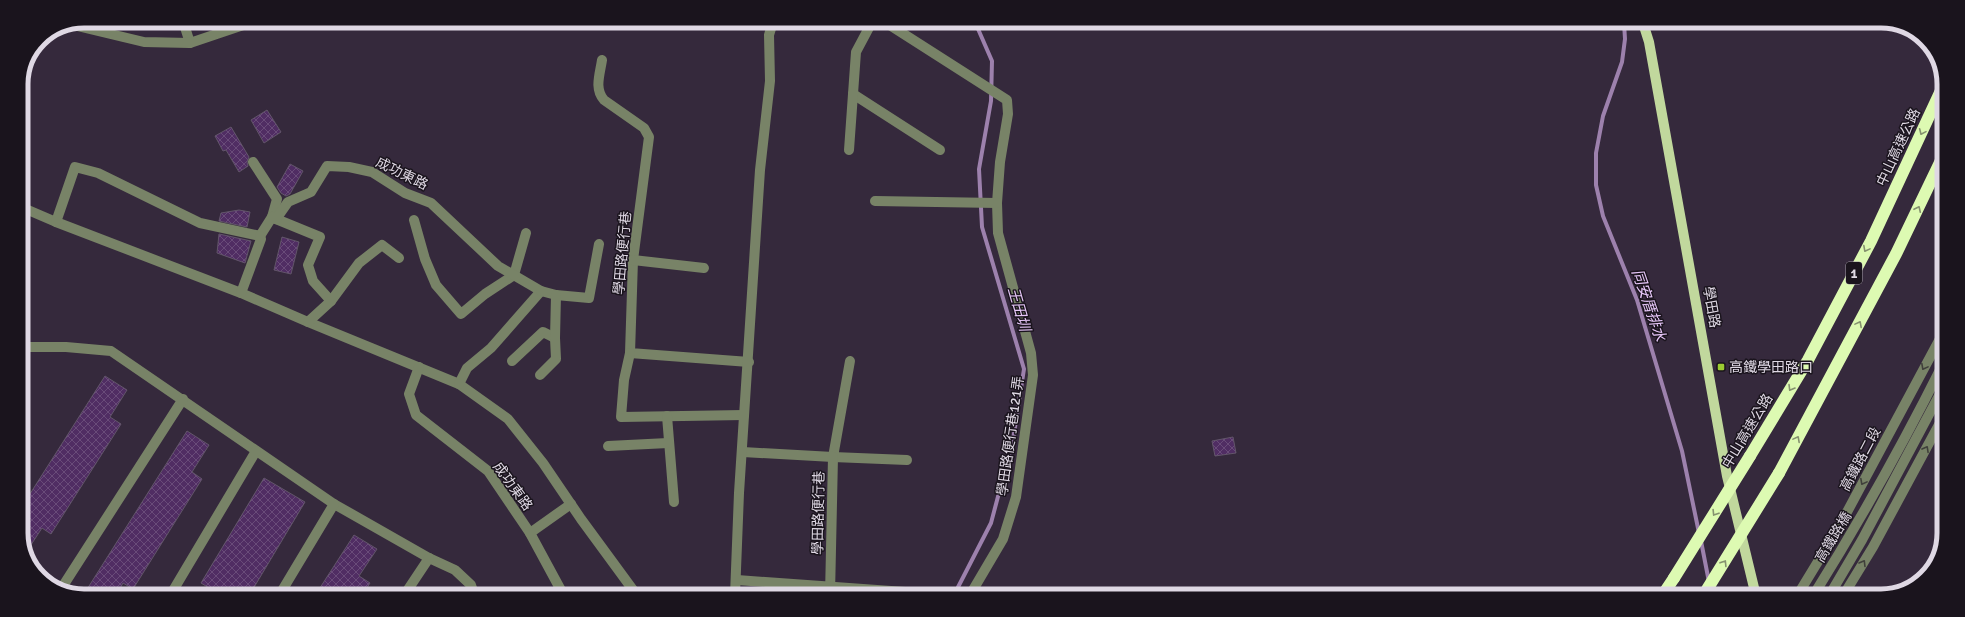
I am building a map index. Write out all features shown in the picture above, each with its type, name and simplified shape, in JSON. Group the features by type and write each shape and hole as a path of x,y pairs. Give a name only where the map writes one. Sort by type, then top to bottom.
{"highway":[{"name":"中山高速公路","path":"1667,589 1808,360 1871,241 1937,99"},
{"name":"1","path":"1707,589 1779,473 1896,254 1937,169"}],"main road":[{"name":"學田路","path":"1645,28 1649,42 1681,213 1727,476 1754,589"}],"street":[{"path":"86,28 144,42 190,43 234,28"},
{"path":"185,28 190,43"},
{"path":"736,589 739,493 749,362 760,170 770,81 770,35 772,28"},
{"path":"850,150 856,52 869,28"},
{"name":"學田路便行巷121弄","path":"894,28 1007,100 1008,114 1000,162 997,203 998,233 1031,353 1034,375 1016,497 1003,539 974,589"},
{"name":"學田路便行巷","path":"602,60 598,90 599,94 604,100 644,128 649,138 633,260 630,353 624,380 621,417 667,416"},
{"path":"853,94 940,150"},
{"name":"成功東路","path":"253,162 277,199 274,218"},
{"name":"成功東路","path":"241,293 261,239 260,236 288,202 311,192 327,166 349,167 372,172 405,193 431,203 455,224 478,249 498,266 541,291 556,295 589,298 599,244"},
{"path":"56,222 75,168 98,173 200,222 260,236"},
{"path":"875,200 997,203"},
{"path":"28,210 241,293 459,384 508,420 543,463 570,504 632,589"},
{"path":"274,218 320,237 308,265 313,281 332,301"},
{"path":"414,220 425,260 436,285 461,314 485,294 514,275 526,233"},
{"path":"308,322 332,301 359,263 382,245 399,258"},
{"path":"633,260 704,268"},
{"path":"459,384 467,368 491,348 541,291"},
{"path":"540,375 556,359 556,295"},
{"path":"512,361 543,332 555,338"},
{"name":"高鐵路二段","path":"1802,589 1839,527 1937,344"},
{"path":"28,347 66,347 111,352 183,399 334,504 429,558 455,570 472,589"},
{"path":"630,353 749,362"},
{"path":"850,361 833,457 907,460"},
{"name":"成功東路","path":"420,367 409,394 416,415 488,471 530,534 560,589"},
{"name":"高鐵路橋","path":"1817,589 1851,534 1937,376"},
{"path":"64,585 183,399"},
{"name":"高鐵路橋","path":"1833,589 1862,540 1937,399"},
{"path":"674,502 667,416 744,415"},
{"path":"1847,589 1873,547 1937,428"},
{"path":"608,446 668,443"},
{"path":"174,589 256,451"},
{"name":"學田路便行巷","path":"743,452 833,457 830,589"},
{"path":"283,589 334,504"},
{"name":"成功東路","path":"530,534 570,504"},
{"path":"408,589 429,558"},
{"path":"737,580 813,589"}],"building":[{"path":"267,110 281,132 264,143 251,120"},
{"path":"231,127 249,157 247,162 248,166 239,172 226,150 223,151 215,136"},
{"path":"290,164 303,171 290,194 286,196 281,193 277,187"},
{"path":"239,210 250,212 247,227 219,221 221,213"},
{"path":"219,234 251,241 245,263 217,253"},
{"path":"282,237 299,242 291,274 274,270"},
{"path":"105,376 127,390 110,417 121,424 51,534 42,528 30,547 28,537 28,497"},
{"path":"187,431 209,445 192,472 202,479 133,589 123,583 120,589 87,589"},
{"path":"1233,437 1236,453 1215,456 1212,441"},
{"path":"264,478 305,502 253,589 211,589 201,583"},
{"path":"354,535 377,549 359,576 370,583 366,589 319,589"}],"waterway":[{"name":"王田圳","path":"957,589 991,523 1013,440 1024,369 982,227 979,169 991,101 992,61 978,28"},
{"name":"同安厝排水","path":"1624,28 1625,39 1622,62 1603,116 1596,153 1596,185 1603,216 1637,300 1682,451 1699,533"},
{"name":"同安厝排水","path":"1701,541 1709,582"}],"place":[{"name":"高鐵學田路口","path":"1721,367"}]}
